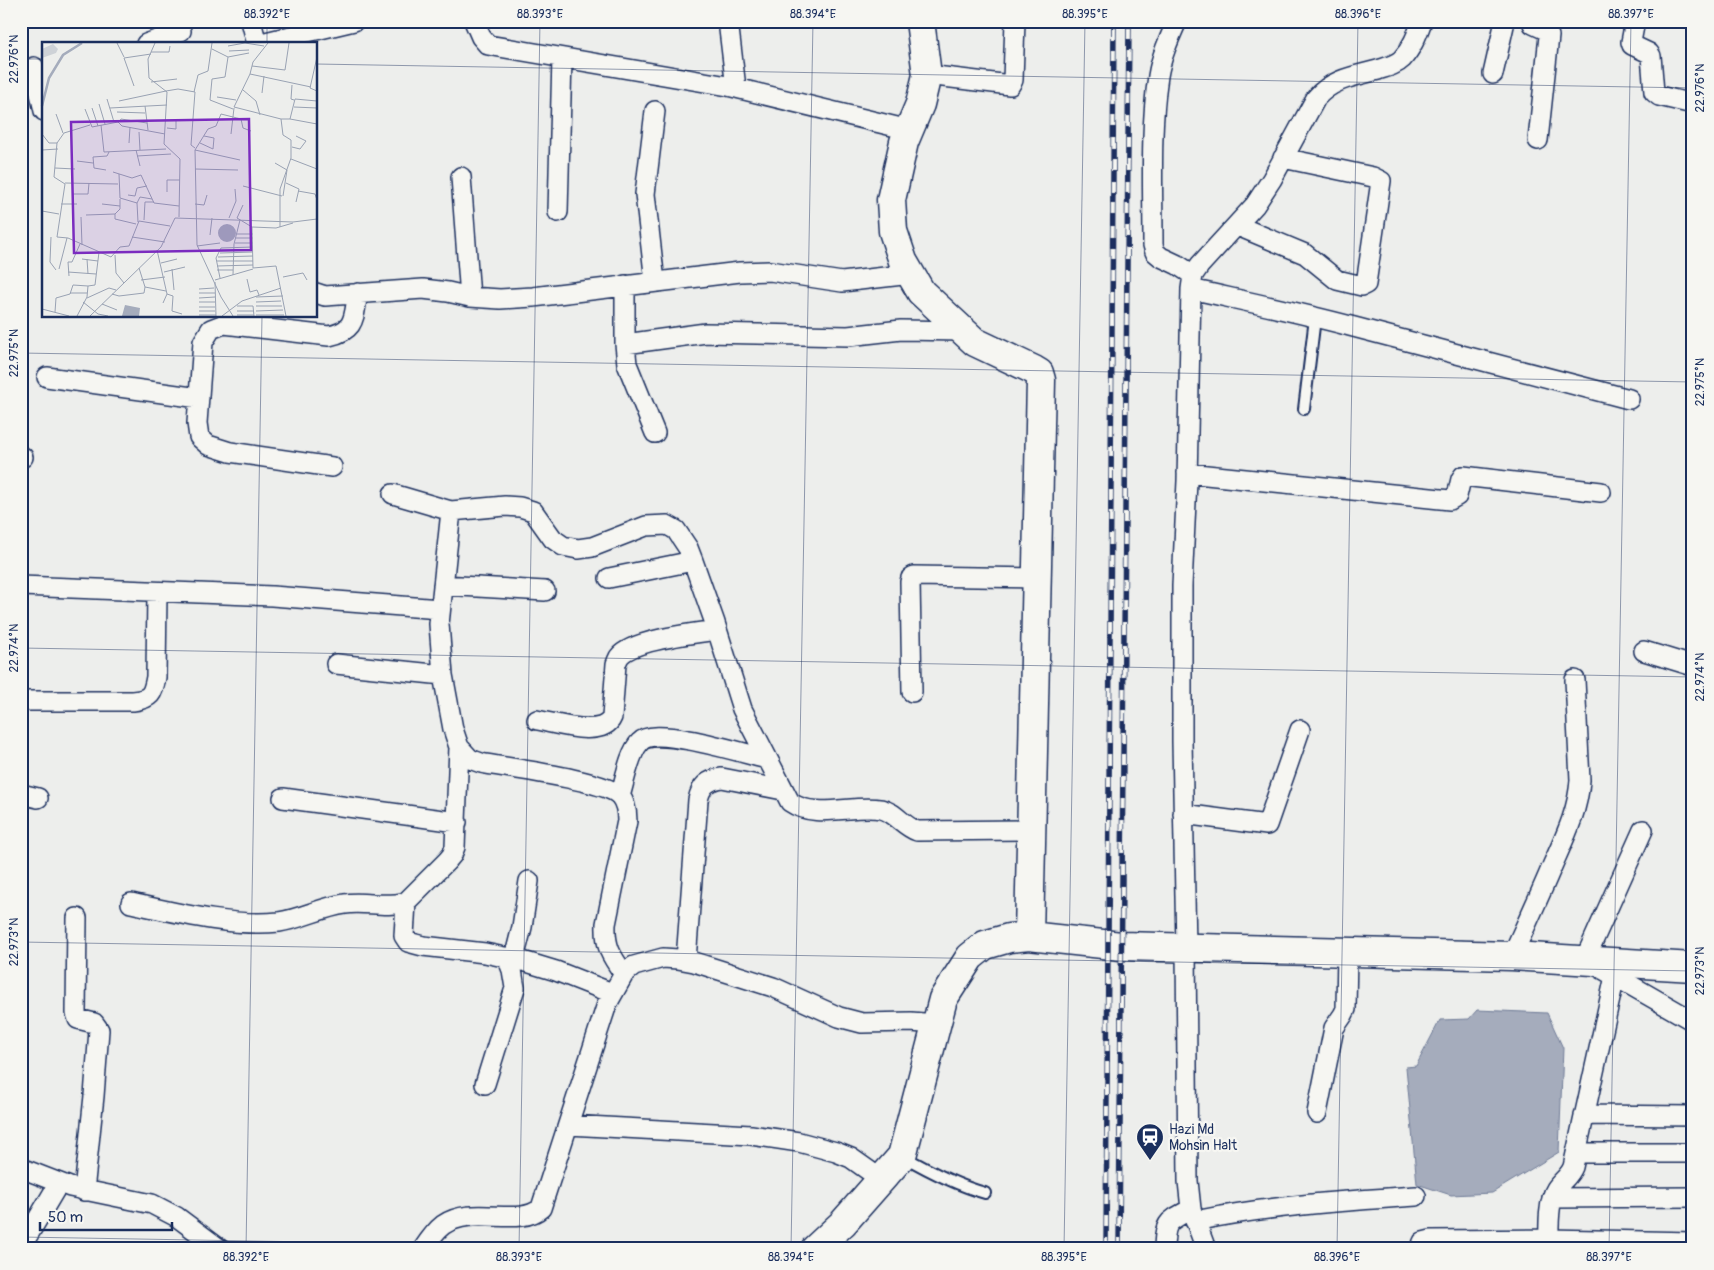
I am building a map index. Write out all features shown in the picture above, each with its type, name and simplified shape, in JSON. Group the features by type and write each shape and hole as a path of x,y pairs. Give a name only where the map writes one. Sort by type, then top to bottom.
{"street":[{"path":"251,21 256,42"},
{"path":"284,41 320,25 354,21"},
{"path":"474,21 481,37 488,45 736,88 909,130"},
{"path":"728,21 736,88"},
{"path":"920,21 927,75 920,104 901,151 891,200 893,231 903,260 922,292 975,342 1039,373 1041,380 1029,936"},
{"path":"927,75 1010,85 1013,80 1015,21"},
{"path":"1177,21 1167,44 1158,74 1154,137 1153,245 1155,252 1178,265 1192,282 1315,318 1629,399"},
{"path":"1206,1249 1193,1215 1188,1181 1182,741 1182,586 1192,282 1200,265 1238,226 1255,205 1316,98 1324,88 1335,82 1391,66 1402,59 1415,40 1422,21"},
{"path":"1493,74 1505,21"},
{"path":"1532,21 1533,24 1546,30 1550,36 1538,140"},
{"path":"1635,21 1631,42 1632,45 1649,53 1651,56 1654,92 1659,96 1693,104"},
{"path":"152,42 181,32"},
{"path":"558,212 562,58"},
{"path":"33,68 42,104"},
{"path":"655,111 644,194 655,282"},
{"path":"1238,226 1305,254 1337,280 1362,286 1366,284 1381,181 1373,177 1283,158"},
{"path":"461,177 470,298"},
{"path":"318,294 325,296 423,289 448,292 470,298 500,300 747,272 770,272 842,282 911,274"},
{"path":"626,285 625,344 627,364 655,433"},
{"path":"332,467 230,452 208,445 199,437 197,423 203,342 211,328 224,324 329,336 343,333 352,324 358,293"},
{"path":"625,344 706,333 848,336 901,330 962,331"},
{"path":"48,377 199,398"},
{"path":"1187,473 1450,500 1457,496 1463,476 1601,492"},
{"path":"393,494 451,512 506,506 520,507 533,511 553,539 563,546 578,549 592,547 646,526 667,525 676,530 682,538 693,561 742,709 790,802 797,807 809,810 882,809 917,831 1031,830"},
{"path":"131,903 194,916 262,923 292,919 342,904 396,904 406,902 452,855 457,837 459,747 453,729 442,675 439,624 451,512"},
{"path":"610,578 693,561"},
{"path":"912,692 911,578 914,576 1036,578"},
{"path":"443,585 545,591"},
{"path":"21,586 272,596 440,609"},
{"path":"21,701 133,701 148,697 154,690 156,677 157,592"},
{"path":"537,720 574,727 603,728 612,718 616,664 619,657 626,651 642,644 717,630"},
{"path":"1644,651 1693,666"},
{"path":"336,664 442,675"},
{"path":"1512,956 1576,810 1580,780 1575,680"},
{"path":"1183,814 1267,826 1300,730"},
{"path":"620,796 633,754 639,742 652,736 708,744 767,759"},
{"path":"459,747 470,759 481,763 595,783 620,796 625,806 627,821 605,935 610,954 624,974"},
{"path":"686,960 700,790 712,779 722,778 783,790"},
{"path":"283,798 457,822"},
{"path":"1585,959 1643,830"},
{"path":"485,1084 515,988 510,958 522,927 529,881"},
{"path":"406,902 404,936 408,942 422,946 510,958 556,971 612,993"},
{"path":"77,918 76,1013 78,1019 94,1024 99,1030 84,1191"},
{"path":"816,1249 843,1223 902,1156 943,999 970,957 985,945 1009,938 1029,936 1121,946 1512,956 1693,967"},
{"path":"1317,1113 1334,1028 1346,1009 1347,952"},
{"path":"423,1249 441,1226 458,1217 474,1215 524,1216 535,1213 542,1208 596,1036 612,993 624,974 634,966 663,958 686,960 773,987 839,1017 850,1020 862,1023 911,1022 936,1024"},
{"path":"1585,959 1693,1021"},
{"path":"1549,1244 1552,1198 1571,1172 1615,976"},
{"path":"1584,1115 1693,1116"},
{"path":"568,1124 751,1135 799,1142 828,1149 851,1158 882,1180"},
{"path":"1576,1153 1693,1153"},
{"path":"21,1168 84,1191 152,1204 177,1217 220,1249"},
{"path":"21,1247 59,1183"},
{"path":"1164,1249 1166,1225 1170,1221 1193,1215 1416,1196"},
{"path":"1552,1198 1693,1197"},
{"path":"1420,1249 1424,1242 1431,1240 1549,1244 1693,1242"}],"lane":[{"path":"1304,409 1315,318"},
{"path":"902,1156 959,1184 985,1193"}],"water":[{"path":"1477,1010 1547,1013 1563,1048 1559,1152 1492,1193 1451,1195 1417,1184 1406,1067 1416,1066 1440,1020 1469,1019"}],"railway":[{"path":"1106,1249 1114,21"},
{"path":"1119,1249 1129,21"}],"place":[{"name":"Hazi Md Mohsin Halt","path":"1150,1161"}]}
